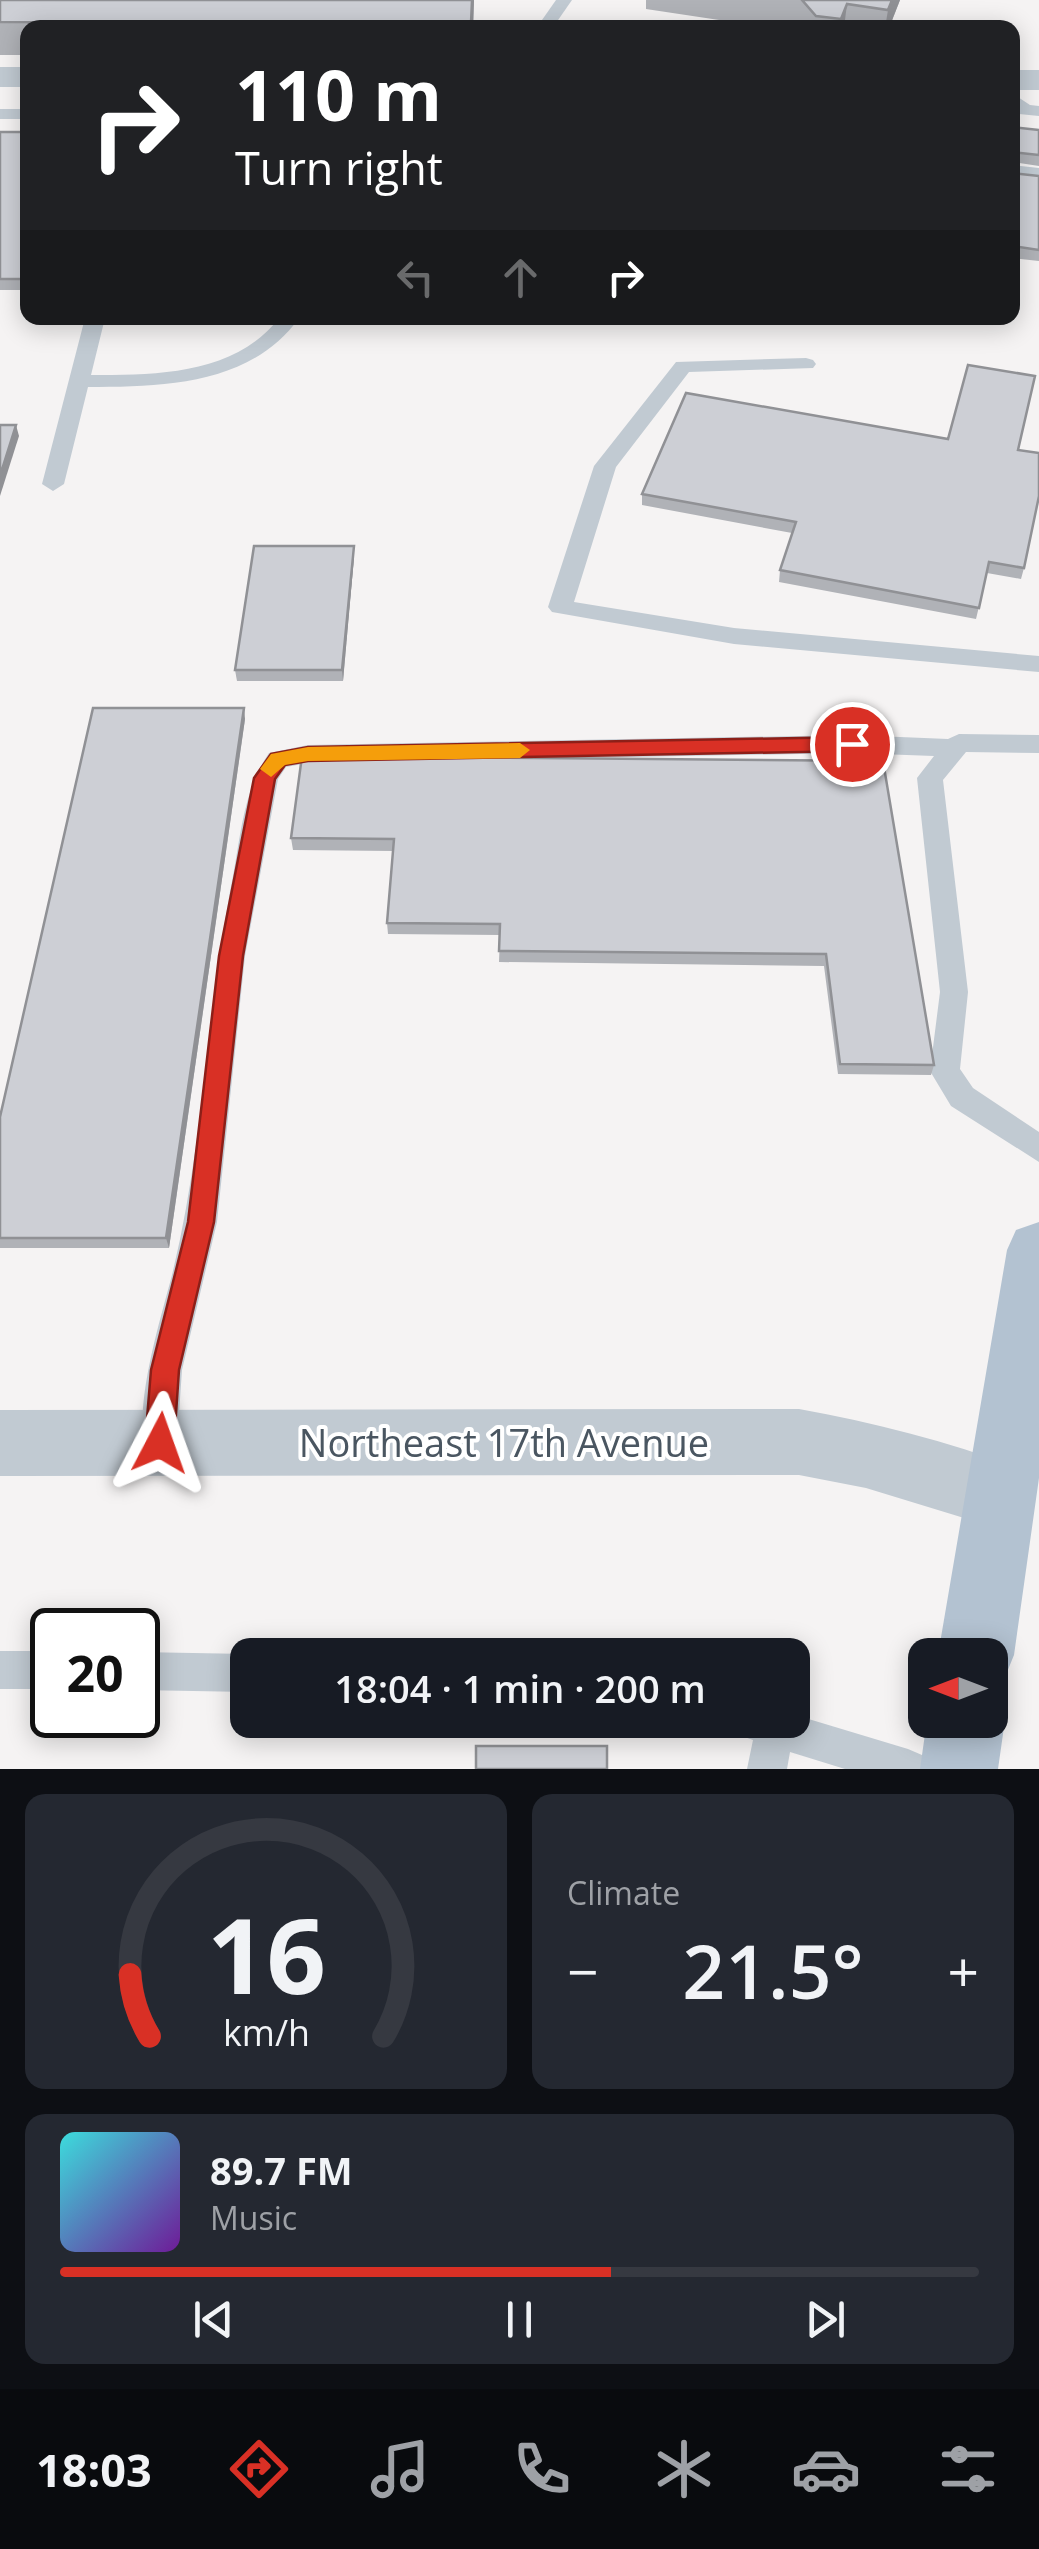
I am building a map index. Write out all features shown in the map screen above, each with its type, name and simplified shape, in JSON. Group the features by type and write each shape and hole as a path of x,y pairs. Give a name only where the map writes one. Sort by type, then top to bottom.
{"main road":[{"path":"979,1638 1039,1250"},
{"path":"959,1769 963,1738"}],"street":[{"name":"Northeast 17th Avenue","path":"0,1443 799,1442 866,1455 1000,1496"}],"lane":[{"path":"550,20 564,0"},
{"path":"54,484 94,325"},
{"path":"80,382 147,380 233,365 282,332 286,325"},
{"path":"806,364 683,366 605,466 560,607 734,636 1039,664"},
{"path":"1039,744 959,743 930,778 954,992 945,1072 962,1097 1039,1149"},
{"path":"160,1443 165,1370 201,1222 231,956 265,778 278,759 308,754 852,744 954,748"},
{"path":"0,1670 30,1670"},
{"path":"160,1672 230,1673"},
{"path":"764,1738 767,1769"},
{"path":"808,1738 908,1769"}],"building":[{"path":"0,0 472,0 471,20 0,22"},
{"path":"802,0 892,0 888,10 847,4 841,19 816,16"},
{"path":"1020,128 1039,130 1039,155 1020,153"},
{"path":"0,132 20,132 20,279 0,279"},
{"path":"1020,174 1039,176 1039,250 1020,247"},
{"path":"968,365 1035,376 1018,450 1039,453 1039,496 1024,568 989,562 979,608 780,570 796,522 642,494 686,393 948,439"},
{"path":"0,425 16,425 0,476"},
{"path":"254,546 354,546 342,670 235,670"},
{"path":"93,708 244,708 166,1238 0,1238 0,1117"},
{"path":"302,756 883,761 934,1065 840,1064 826,954 499,951 500,924 387,923 394,839 291,838"},
{"path":"476,1746 607,1746 607,1769 476,1769"}],"slow traffic":[{"path":"271,769 278,759 308,754 520,750"}],"route":[{"path":"160,1443 165,1370 201,1222 231,956 265,778 278,759 308,754 852,744"}]}
